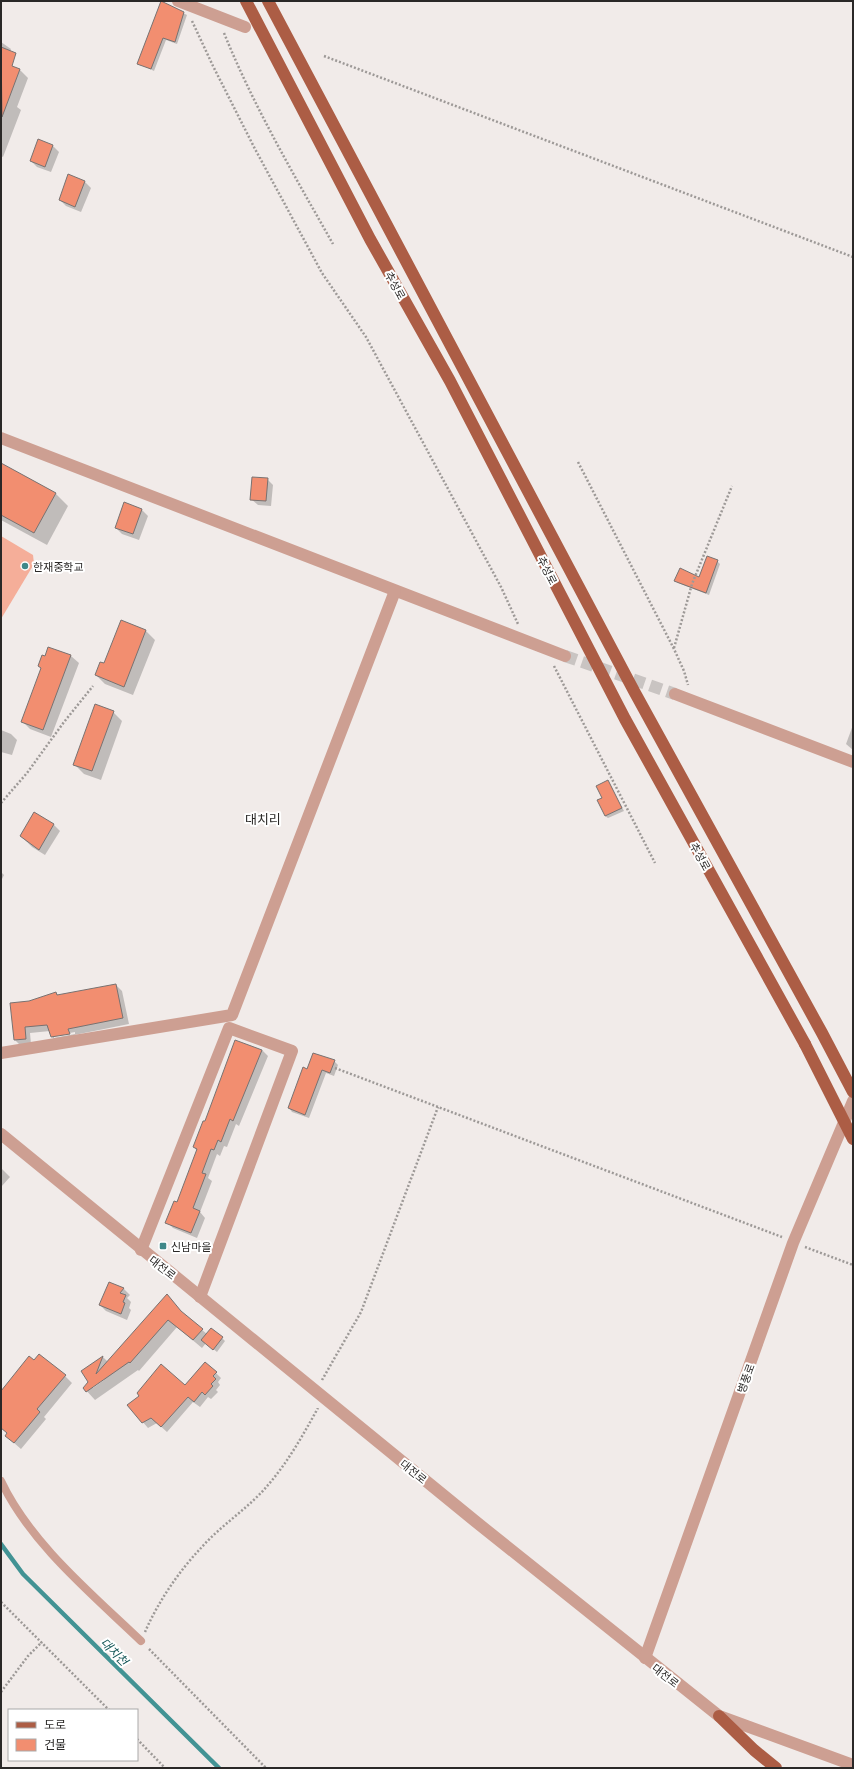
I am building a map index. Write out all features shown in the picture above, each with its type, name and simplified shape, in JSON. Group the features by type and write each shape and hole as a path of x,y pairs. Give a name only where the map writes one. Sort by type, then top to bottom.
{"main road":[{"name":"추성로","path":"246,1 370,239 454,388 625,719 804,1044 853,1139"},
{"name":"추성로","path":"268,1 634,691 853,1092"},
{"path":"719,1716 754,1750 776,1768"}],"street":[{"path":"181,2 245,27"},
{"path":"1,438 565,656"},
{"path":"141,1250 229,1028 232,1015 395,591"},
{"path":"675,694 853,762"},
{"path":"1,1053 232,1015"},
{"path":"200,1297 292,1050 229,1028"},
{"name":"병풍로","path":"646,1658 793,1243 853,1101"},
{"name":"대전로","path":"1,1134 141,1250 719,1716 853,1765"}],"lane":[{"path":"1,1481 34,1532 73,1576 141,1641"}],"path":[{"path":"181,2 216,73 322,273 366,337 501,587 518,624 516,637"},
{"path":"217,16 239,70 260,113 333,244"},
{"path":"324,56 853,257"},
{"path":"578,462 674,649 684,671 690,700"},
{"path":"674,649 692,584 732,486"},
{"path":"544,648 656,863"},
{"path":"1,803 27,773 64,722 93,686"},
{"path":"335,1068 768,1231 793,1243 853,1265"},
{"path":"266,1768 141,1641 150,1621 177,1578 201,1548 268,1486 292,1454 361,1312 438,1107"},
{"path":"1,1602 109,1709"},
{"path":"1,1692 28,1656 42,1642"},
{"path":"138,1740 165,1768"}],"shaded area":[{"path":"1,536 33,555 34,564 1,619"}],"building":[{"path":"161,1 184,12 175,42 163,38 151,69 137,64"},
{"path":"1,47 16,53 12,66 20,69 2,117"},
{"path":"38,139 53,145 45,167 30,161"},
{"path":"68,174 85,181 75,207 59,200"},
{"path":"1,463 56,493 34,533 1,515"},
{"path":"252,477 268,478 266,501 250,500"},
{"path":"124,502 142,509 133,534 115,528"},
{"path":"707,556 718,560 706,593 674,581 680,568 699,577"},
{"path":"121,620 146,630 124,687 95,675 100,662 104,663"},
{"path":"48,647 71,655 43,730 21,722 41,668 38,666 42,655 45,656"},
{"path":"95,704 114,711 92,771 73,765"},
{"path":"608,780 622,808 605,816 597,800 602,798 596,786"},
{"path":"34,812 54,824 39,850 20,836"},
{"path":"116,984 123,1018 68,1029 70,1034 51,1037 47,1025 25,1027 26,1039 14,1040 10,1003 29,1001 56,992 57,995"},
{"path":"235,1040 262,1050 233,1121 230,1119 221,1142 218,1140 214,1150 211,1149 202,1173 206,1174 193,1208 200,1211 191,1233 165,1223 174,1201 177,1202 197,1149 193,1147 203,1121 205,1121"},
{"path":"313,1053 335,1060 330,1073 322,1070 305,1115 288,1108 303,1067 307,1069"},
{"path":"109,1282 124,1288 120,1293 126,1295 121,1314 99,1305"},
{"path":"167,1294 181,1311 203,1329 193,1340 168,1320 130,1363 129,1362 86,1392 83,1388 88,1382 81,1371 103,1356 96,1374"},
{"path":"211,1328 223,1337 213,1350 201,1340"},
{"path":"39,1354 66,1375 37,1409 40,1412 14,1443 5,1436 7,1433 1,1428 1,1391 29,1356 34,1360"},
{"path":"205,1362 217,1372 213,1376 216,1379 211,1384 213,1386 205,1395 202,1392 194,1402 188,1397 161,1427 151,1418 142,1423 127,1405 139,1396 137,1393 161,1364 185,1385"}],"waterway":[{"name":"대치천","path":"1,1544 23,1574 219,1768"}],"tunnel":[{"path":"565,656 675,694"}],"place":[{"name":"한재중학교","path":"25,566"},
{"name":"신남마을","path":"163,1246"}],"district":[{"name":"대치리","path":"263,818"}]}
